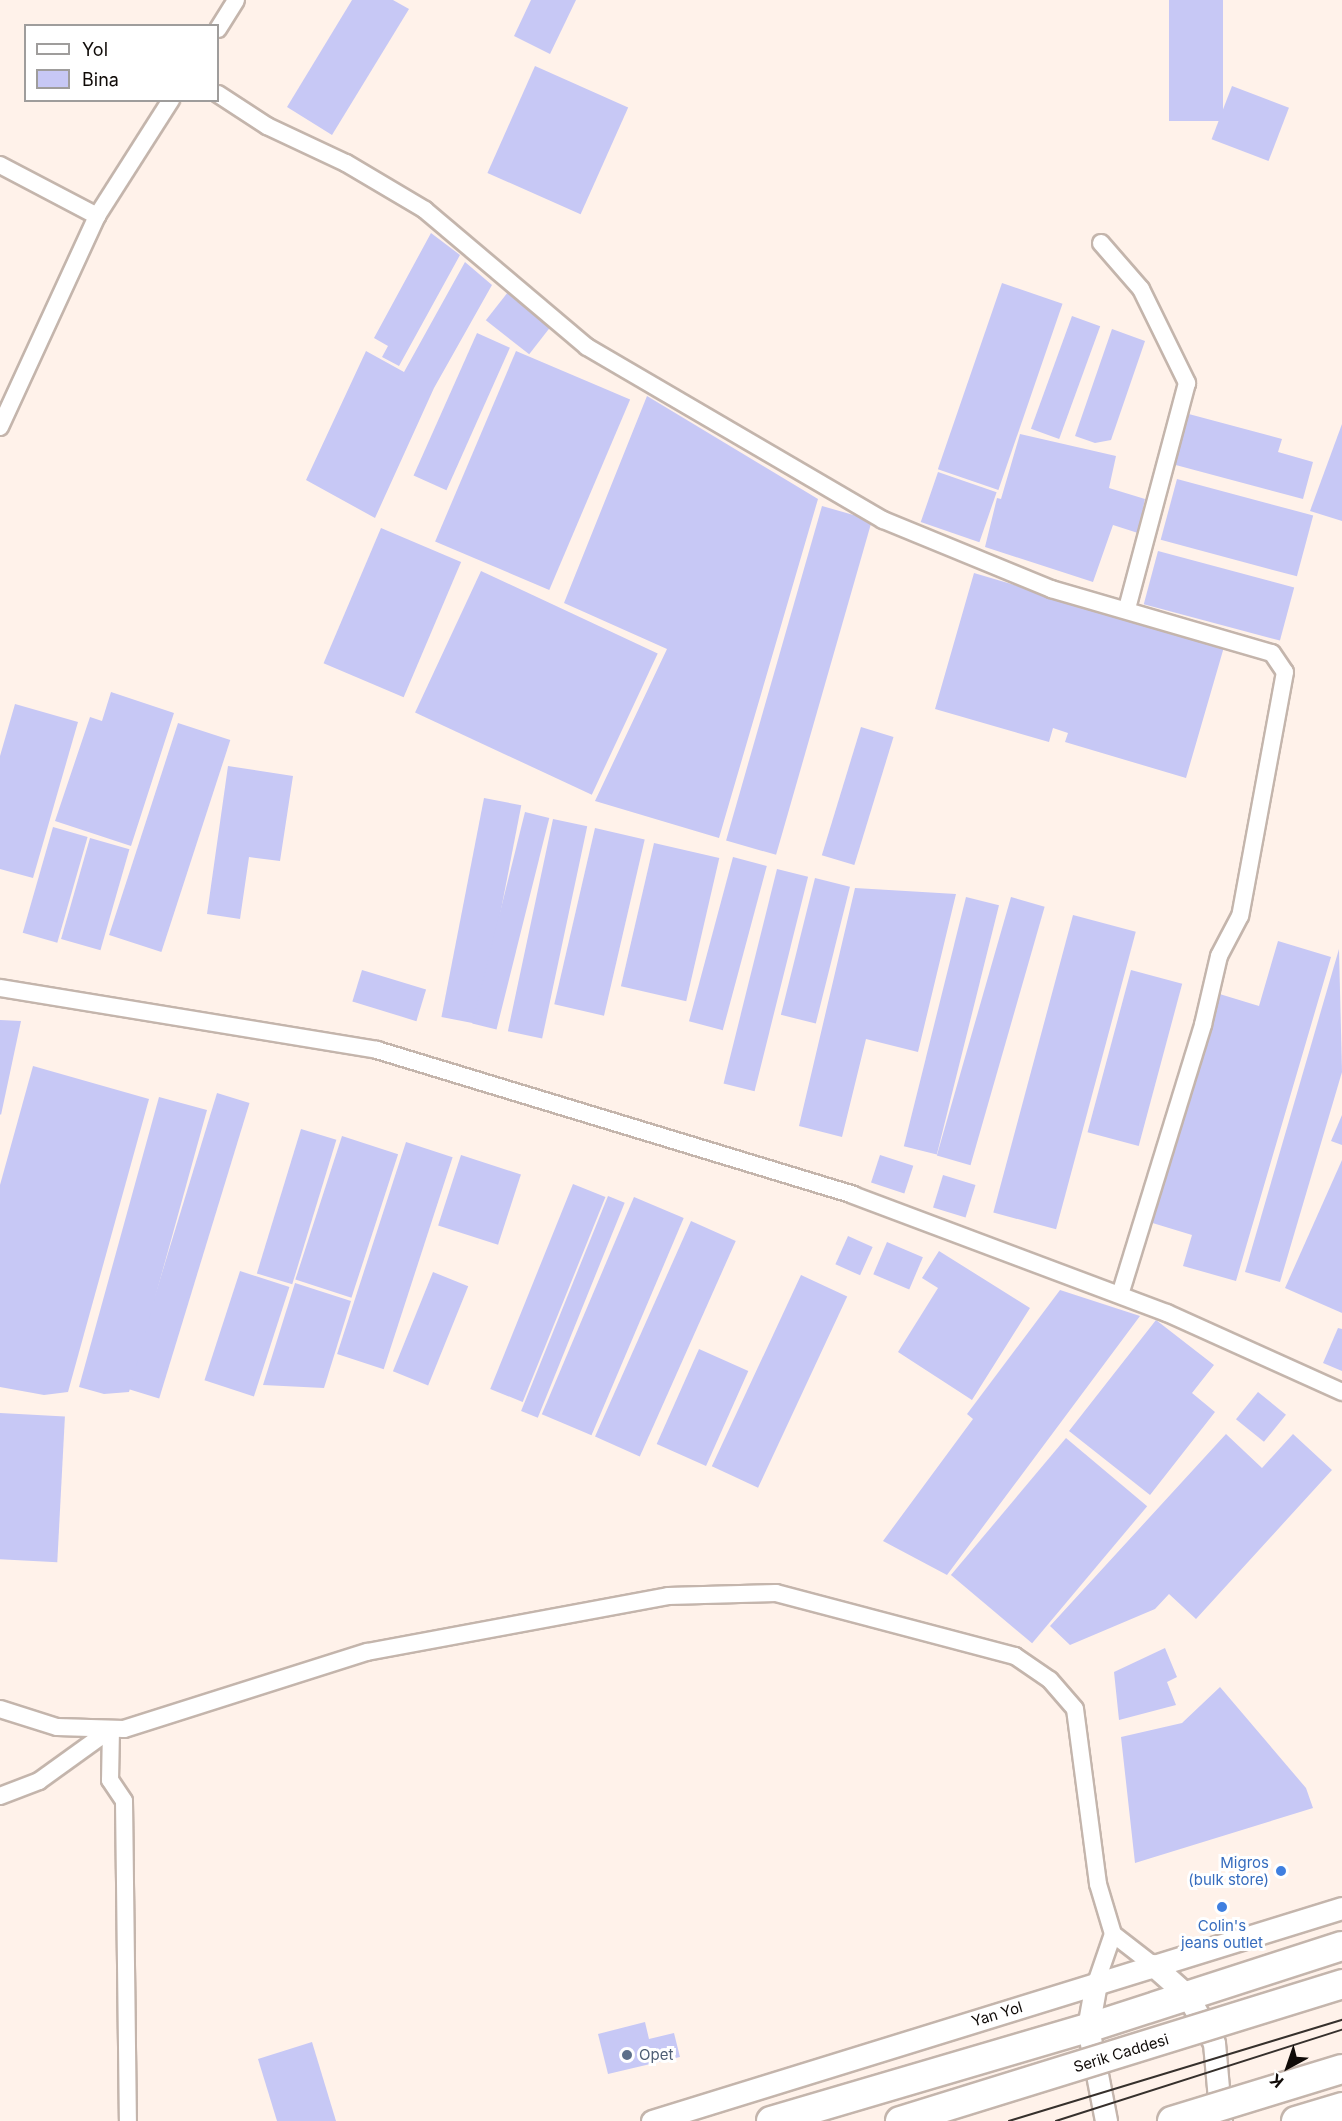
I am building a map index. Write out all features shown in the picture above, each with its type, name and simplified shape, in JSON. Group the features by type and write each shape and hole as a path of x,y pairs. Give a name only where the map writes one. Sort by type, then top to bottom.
{"highway":[{"path":"771,2121 1088,2028 1342,1946"},
{"name":"Serik Caddesi","path":"900,2121 1342,1984"},
{"path":"1172,2121 1342,2069"},
{"path":"1296,2121 1342,2109"}],"street":[{"path":"219,27 236,0"},
{"path":"219,95 267,126 346,164 425,210 587,347 721,430 883,520 962,556 1051,589 1127,609 1272,653 1285,672 1240,916 1219,956 1203,1024 1120,1295"},
{"path":"0,427 97,216 170,102"},
{"path":"0,165 97,216"},
{"path":"1101,243 1141,289 1187,383 1127,609"},
{"path":"0,988 377,1050 854,1195 1120,1295 1342,1392"},
{"path":"0,1710 57,1727 111,1729 166,1719 367,1652 668,1596 776,1593 1015,1656 1050,1680 1075,1709 1098,1884 1113,1934 1187,1995 1214,2043 1221,2121"},
{"path":"0,1796 39,1781 111,1729"},
{"path":"111,1729 110,1780 124,1801 128,2121"},
{"name":"Yan Yol","path":"652,2121 1342,1908"},
{"path":"1106,2121 1088,2028 1096,1983 1113,1934"},
{"path":"1326,2121 1342,2109"}],"building":[{"path":"352,0 393,0 409,9 332,135 287,107"},
{"path":"531,0 576,0 550,54 514,36"},
{"path":"1169,0 1223,0 1223,121 1169,121"},
{"path":"535,66 628,107 581,214 487,173"},
{"path":"1232,86 1289,108 1269,161 1212,139"},
{"path":"431,233 460,255 399,366 382,357 388,346 374,338"},
{"path":"465,262 492,285 434,388 375,518 306,480 366,351 404,372"},
{"path":"1002,283 1063,304 998,490 938,469"},
{"path":"508,292 551,326 529,354 486,320"},
{"path":"1072,316 1100,326 1059,439 1031,429"},
{"path":"1112,329 1145,341 1111,440 1095,443 1075,436"},
{"path":"477,333 510,348 446,490 414,476"},
{"path":"516,351 630,399 549,590 435,542"},
{"path":"647,396 818,499 719,838 595,801 667,649 564,603"},
{"path":"1185,413 1282,439 1278,452 1313,462 1303,499 1172,464"},
{"path":"1342,424 1342,521 1310,511"},
{"path":"1020,434 1116,456 1109,488 1145,499 1138,533 1113,525 1093,582 985,547 997,498 1001,499"},
{"path":"938,472 997,492 979,542 921,522"},
{"path":"1177,479 1313,515 1297,576 1161,540"},
{"path":"822,506 872,520 776,855 726,841"},
{"path":"381,528 461,562 404,697 324,663"},
{"path":"1158,551 1294,587 1280,641 1144,604"},
{"path":"481,571 658,653 592,795 415,712"},
{"path":"974,573 1224,647 1186,778 1065,742 1068,733 1053,728 1049,742 935,709"},
{"path":"111,692 174,713 131,846 55,821 90,717 102,721"},
{"path":"15,704 78,722 33,878 0,869 0,756"},
{"path":"178,723 230,740 161,952 109,935"},
{"path":"861,727 894,737 854,865 822,855"},
{"path":"228,766 293,776 280,861 249,857 240,919 207,914"},
{"path":"484,798 521,805 479,1024 441,1017"},
{"path":"525,812 549,818 497,1030 472,1024"},
{"path":"553,819 587,826 542,1039 508,1031"},
{"path":"53,827 88,837 57,943 23,933"},
{"path":"595,828 645,839 604,1016 554,1004"},
{"path":"90,838 129,849 100,950 61,939"},
{"path":"654,843 719,858 686,1001 621,986"},
{"path":"733,857 767,866 723,1030 689,1021"},
{"path":"777,869 808,877 755,1091 724,1083"},
{"path":"815,878 850,887 816,1024 781,1015"},
{"path":"855,888 956,894 918,1052 866,1039 842,1137 799,1126"},
{"path":"966,897 999,905 937,1155 904,1146"},
{"path":"1011,897 1045,907 970,1165 937,1156"},
{"path":"1073,915 1136,932 1056,1229 993,1213"},
{"path":"1278,941 1331,957 1236,1281 1183,1266 1192,1235 1146,1221 1213,992 1259,1006"},
{"path":"1339,949 1342,1072 1280,1282 1245,1272"},
{"path":"362,970 426,990 416,1021 352,1002"},
{"path":"1131,970 1182,984 1139,1146 1088,1132"},
{"path":"0,1020 21,1021 1,1115 0,1114"},
{"path":"33,1066 149,1099 68,1392 44,1395 0,1387 0,1185"},
{"path":"217,1093 250,1103 159,1398 127,1388"},
{"path":"159,1097 207,1110 129,1392 104,1394 79,1387"},
{"path":"1342,1115 1342,1145 1331,1141"},
{"path":"301,1129 336,1140 292,1284 257,1273"},
{"path":"342,1136 398,1154 351,1298 295,1280"},
{"path":"406,1142 453,1157 384,1369 337,1354"},
{"path":"461,1155 521,1174 498,1245 438,1225"},
{"path":"880,1155 913,1166 904,1193 871,1183"},
{"path":"1342,1160 1342,1313 1285,1288"},
{"path":"943,1175 976,1185 966,1217 933,1208"},
{"path":"573,1184 605,1197 523,1402 490,1389"},
{"path":"608,1196 625,1203 538,1418 521,1411"},
{"path":"634,1197 684,1218 591,1435 542,1414"},
{"path":"691,1221 736,1241 640,1457 595,1437"},
{"path":"848,1236 873,1247 860,1275 835,1264"},
{"path":"887,1242 923,1257 909,1289 873,1274"},
{"path":"939,1251 1030,1308 972,1400 898,1352 938,1288 922,1278"},
{"path":"240,1271 289,1287 254,1396 204,1380"},
{"path":"433,1272 468,1286 428,1385 393,1371"},
{"path":"801,1275 847,1297 758,1488 712,1466"},
{"path":"295,1283 351,1301 324,1388 263,1385"},
{"path":"1060,1290 1140,1316 947,1575 883,1541 973,1419 967,1414"},
{"path":"1156,1320 1214,1365 1192,1393 1215,1412 1150,1495 1069,1431"},
{"path":"1338,1328 1342,1329 1342,1371 1323,1363"},
{"path":"699,1349 748,1371 706,1466 657,1444"},
{"path":"1258,1392 1286,1415 1264,1442 1236,1419"},
{"path":"0,1413 65,1416 57,1562 0,1559"},
{"path":"1226,1434 1262,1468 1293,1434 1332,1470 1196,1619 1169,1594 1155,1609 1070,1645 1050,1626"},
{"path":"1066,1438 1147,1506 1032,1643 951,1575"},
{"path":"1165,1648 1177,1677 1167,1682 1176,1705 1119,1720 1114,1672"},
{"path":"1220,1687 1306,1788 1313,1808 1135,1863 1121,1737 1182,1723"},
{"path":"645,2022 649,2039 674,2033 680,2057 608,2074 598,2034"},
{"path":"312,2042 336,2121 277,2121 258,2059"}],"tram line":[{"path":"1009,2121 1342,2020"},
{"path":"1056,2121 1342,2030"}],"place":[{"name":"Migros (bulk store)","path":"1281,1871"},
{"name":"Colin's jeans outlet","path":"1222,1907"},
{"name":"Opet","path":"627,2055"}]}
